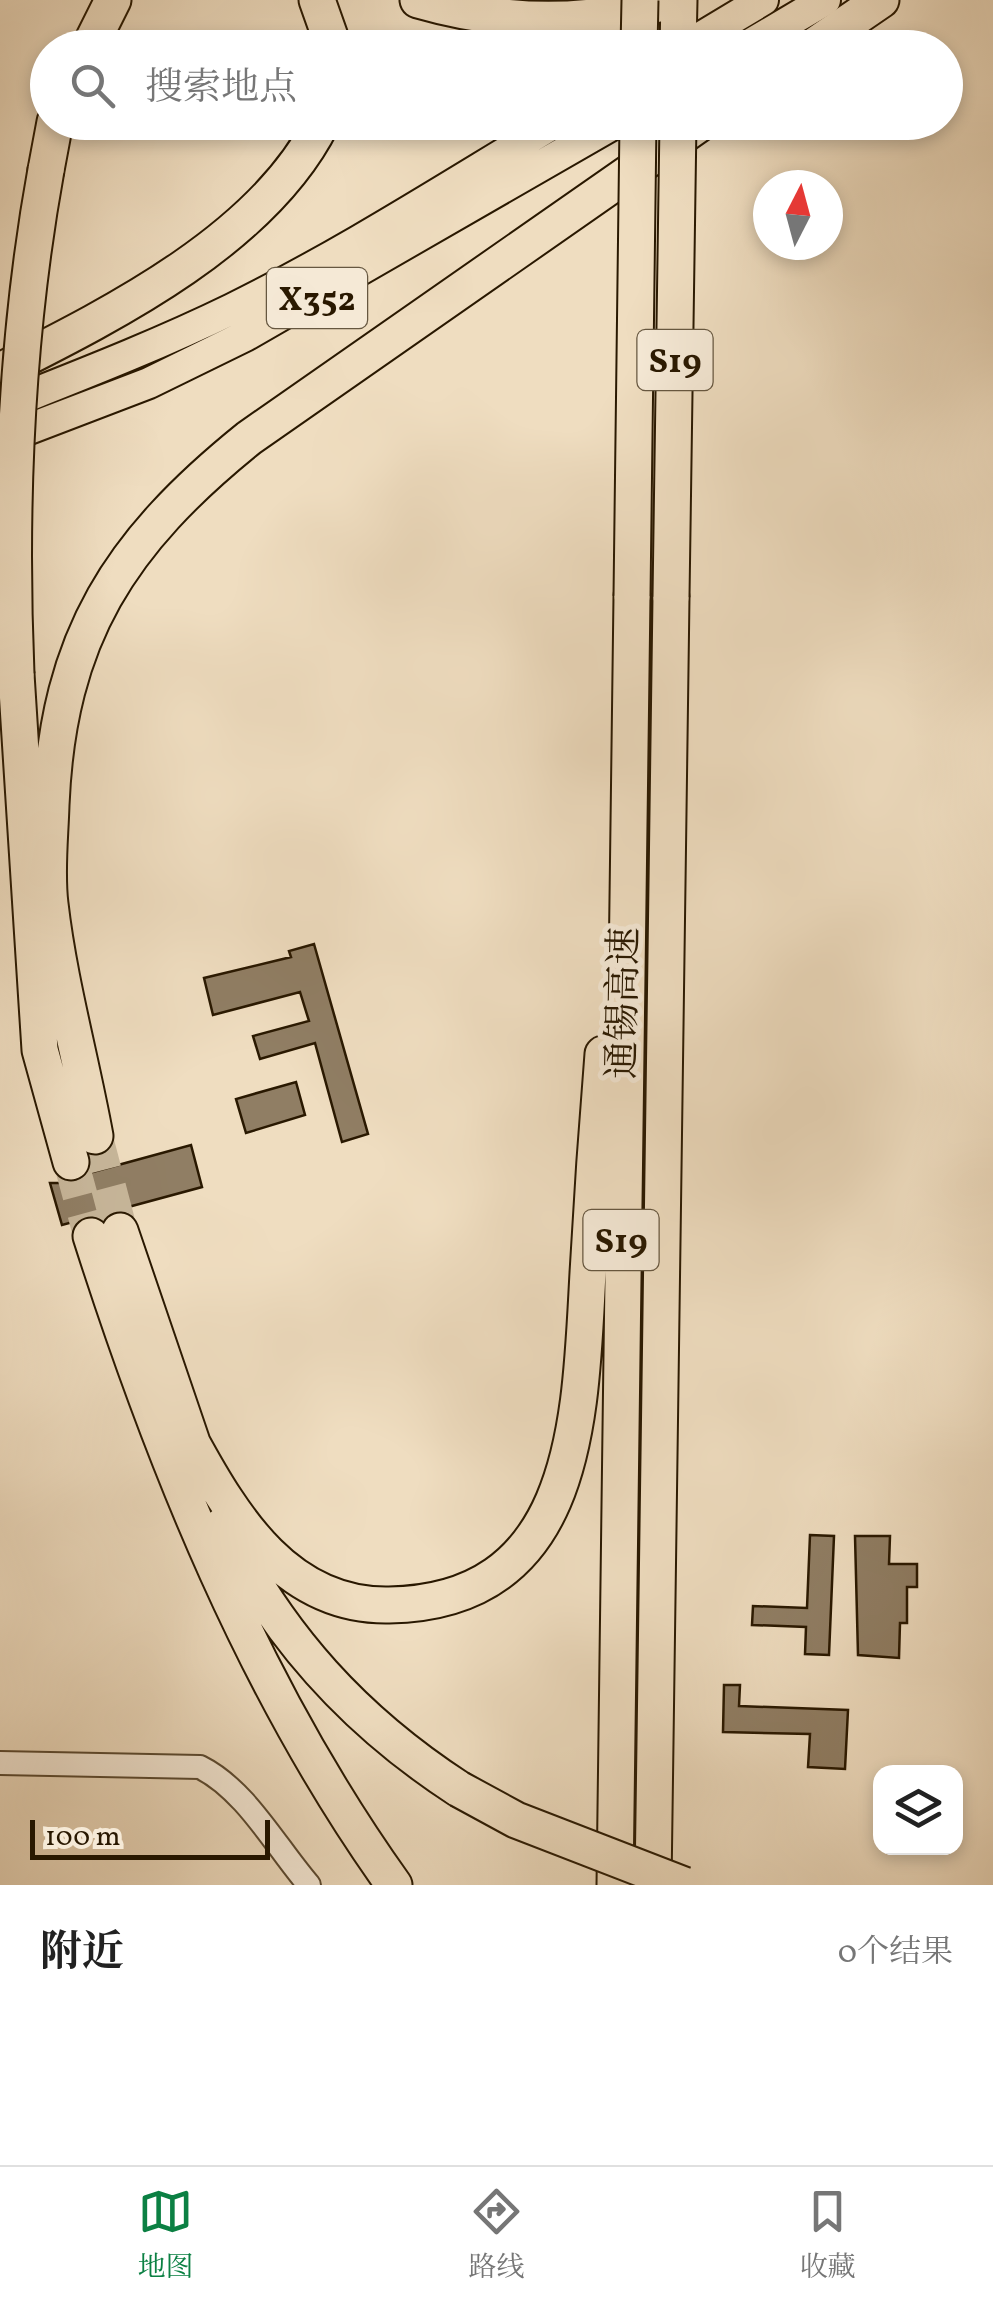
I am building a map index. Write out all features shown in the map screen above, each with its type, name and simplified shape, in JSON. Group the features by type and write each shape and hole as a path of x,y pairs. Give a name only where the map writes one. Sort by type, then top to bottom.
{"highway":[{"path":"83,30 96,0"},
{"path":"98,30 113,0"},
{"path":"317,0 328,30"},
{"path":"418,0 504,18 560,19 595,18 671,0"},
{"path":"640,0 640,30"},
{"path":"679,0 680,30"},
{"path":"838,30 881,0"},
{"path":"53,169 54,140"},
{"path":"63,140 53,169 28,298 13,496 40,908 40,1050 71,1162"},
{"path":"0,371 157,284 229,232 277,190 313,140"},
{"name":"通锡高速","path":"615,1885 638,140"},
{"path":"40,908 53,759 65,693 101,600 135,549 185,490 249,438 676,140"},
{"name":"通锡高速","path":"653,1885 678,140"},
{"path":"183,1452 238,1522 288,1573 344,1600 381,1606 445,1599 498,1573 539,1528 556,1500 577,1430 594,1166 630,749"},
{"path":"0,765 96,1136"},
{"path":"106,1233 131,1359 234,1547 306,1658 387,1738 455,1796 516,1836 636,1885"},
{"path":"183,1452 220,1576 308,1750 394,1885"},
{"path":"657,1530 668,1885"},
{"path":"455,1796 684,1885"}],"main road":[{"path":"711,30 763,0"},
{"path":"775,30 826,0"},
{"name":"X352","path":"0,407 134,354 233,308 525,140"},
{"name":"X352","path":"0,440 149,383 246,336 585,140"}],"street":[{"path":"0,1763 200,1766 216,1774 249,1810 309,1885"}],"building":[{"path":"314,944 368,1134 342,1142 315,1043 260,1059 253,1036 309,1021 300,992 213,1015 204,978 291,957 289,951"},
{"path":"296,1082 305,1115 246,1133 236,1099"},
{"path":"191,1145 202,1187 62,1225 50,1183 76,1183 89,1173"},
{"path":"810,1535 834,1536 829,1655 805,1654 806,1627 752,1625 753,1606 807,1608"},
{"path":"855,1536 890,1536 889,1564 917,1564 917,1587 907,1587 907,1623 900,1623 899,1658 858,1655"},
{"path":"724,1685 740,1685 739,1706 848,1710 845,1769 808,1767 810,1734 723,1732"}],"tunnel":[{"path":"95,1136 120,1231"},
{"path":"71,1162 91,1236"}]}
